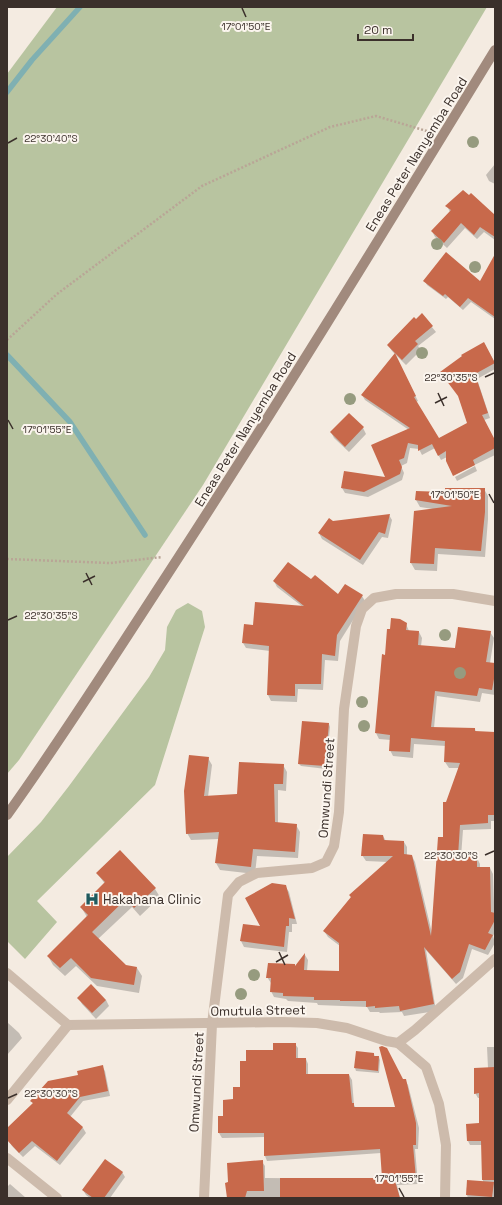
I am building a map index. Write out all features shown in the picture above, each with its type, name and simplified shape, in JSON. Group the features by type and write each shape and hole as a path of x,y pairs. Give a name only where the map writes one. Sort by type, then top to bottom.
{"main road":[{"name":"Eneas Peter Nanyemba Road","path":"7,815 31,782 217,499 495,50"}],"street":[{"name":"Omwundi Street","path":"204,1198 212,1024 228,895 239,882 257,872 312,868 326,862 334,846 339,812 344,709 356,626 362,609 374,598 396,594 453,594 495,601"},
{"path":"445,1198 446,1145 439,1104 426,1067 398,1043 415,1030 495,959"},
{"path":"7,973 68,1025 7,1100"},
{"name":"Omutula Street","path":"68,1025 281,1022 317,1023 347,1028 386,1041 398,1043"},
{"path":"7,1158 57,1198"}],"path":[{"path":"7,340 57,294 202,186 330,127 376,116 443,135"},
{"path":"7,559 110,563 181,555"}],"green space":[{"path":"57,7 487,7 203,485 19,760 7,774 7,74"},
{"path":"188,603 202,611 205,627 155,785 37,901 57,922 25,959 7,941 7,857 41,822 149,677 165,650 167,627 176,610"}],"building":[{"path":"463,190 469,195 471,193 495,215 495,237 480,227 474,235 461,223 444,243 431,231 451,210 445,206"},
{"path":"446,252 480,281 495,254 495,317 468,298 460,307 445,294 443,296 423,281"},
{"path":"422,313 433,326 415,341 418,344 402,360 387,345 414,317 416,319"},
{"path":"484,342 495,363 475,374 488,413 482,415 495,440 495,448 473,460 475,465 453,476 446,461 446,451 438,456 432,444 418,451 418,445 408,443 404,458 399,460 402,467 400,474 364,492 341,488 344,471 385,477 371,445 410,428 361,395 395,353 416,396 414,397 439,438 467,423 458,396 440,372 462,356 461,355"},
{"path":"349,413 364,427 345,447 330,432"},
{"path":"445,488 485,488 485,512 481,551 435,548 434,564 410,563 414,511 452,506 415,500 416,491 445,492"},
{"path":"390,514 385,534 379,532 360,560 318,533 329,518 333,521"},
{"path":"288,562 311,579 315,575 338,594 345,584 363,595 337,635 335,656 322,654 321,684 295,684 295,696 267,695 269,646 242,643 244,624 253,625 255,602 304,606 273,581"},
{"path":"391,618 400,619 407,623 406,630 419,631 418,645 455,648 458,627 491,631 486,662 495,663 495,679 492,690 479,688 477,696 435,691 431,727 475,728 475,731 495,732 495,815 488,815 488,823 460,825 458,856 477,857 477,867 490,867 491,912 495,913 495,920 488,933 493,935 485,950 469,944 460,972 452,979 424,947 434,1004 400,1011 399,1006 375,1008 375,1006 366,1007 366,1001 314,1000 314,997 283,996 283,993 270,992 271,978 266,978 268,963 295,964 295,966 305,953 304,970 339,971 339,943 323,931 351,897 349,895 393,856 361,856 363,834 383,835 384,840 404,841 404,854 412,855 431,936 438,837 443,837 443,802 446,802 460,763 444,762 445,741 411,738 410,752 389,751 390,735 375,733 382,654 385,655 387,629 390,629"},
{"path":"302,721 329,723 325,766 298,764"},
{"path":"189,755 209,757 204,796 237,794 239,762 284,764 283,784 274,784 275,822 297,824 295,852 253,849 251,867 215,863 219,832 186,834 184,791"},
{"path":"120,850 156,888 134,908 126,899 92,932 126,965 137,967 134,985 91,978 71,958 60,968 47,956 88,915 80,907 105,882 96,873"},
{"path":"272,883 286,885 295,919 289,918 289,926 286,926 284,947 240,941 243,924 260,926 245,898"},
{"path":"91,984 106,1000 92,1013 77,998"},
{"path":"273,1043 296,1043 296,1058 306,1058 306,1074 349,1074 352,1103 354,1103 354,1107 395,1107 379,1047 382,1046 387,1048 403,1079 406,1079 416,1123 416,1145 413,1145 416,1179 395,1181 400,1198 280,1198 280,1178 382,1178 380,1149 264,1156 264,1133 218,1133 218,1116 223,1116 223,1100 233,1099 233,1087 240,1087 240,1061 246,1061 246,1050 273,1050"},
{"path":"356,1051 374,1053 374,1056 379,1056 378,1071 354,1068"},
{"path":"103,1065 108,1091 80,1097 67,1113 83,1127 57,1161 32,1141 19,1153 7,1140 7,1128 33,1103 30,1101 48,1081 78,1075 77,1071"},
{"path":"495,1067 495,1180 482,1180 481,1141 467,1141 466,1124 479,1123 479,1093 474,1094 474,1068"},
{"path":"105,1159 123,1172 104,1198 93,1198 82,1190"},
{"path":"263,1160 264,1191 247,1191 245,1198 227,1198 225,1183 228,1182 227,1163"},
{"path":"467,1180 494,1182 492,1197 466,1195"}],"waterway":[{"path":"7,92 32,60 80,7"},
{"path":"7,355 70,422 145,535"}],"place":[{"name":"Hakahana Clinic","path":"92,899"}]}
